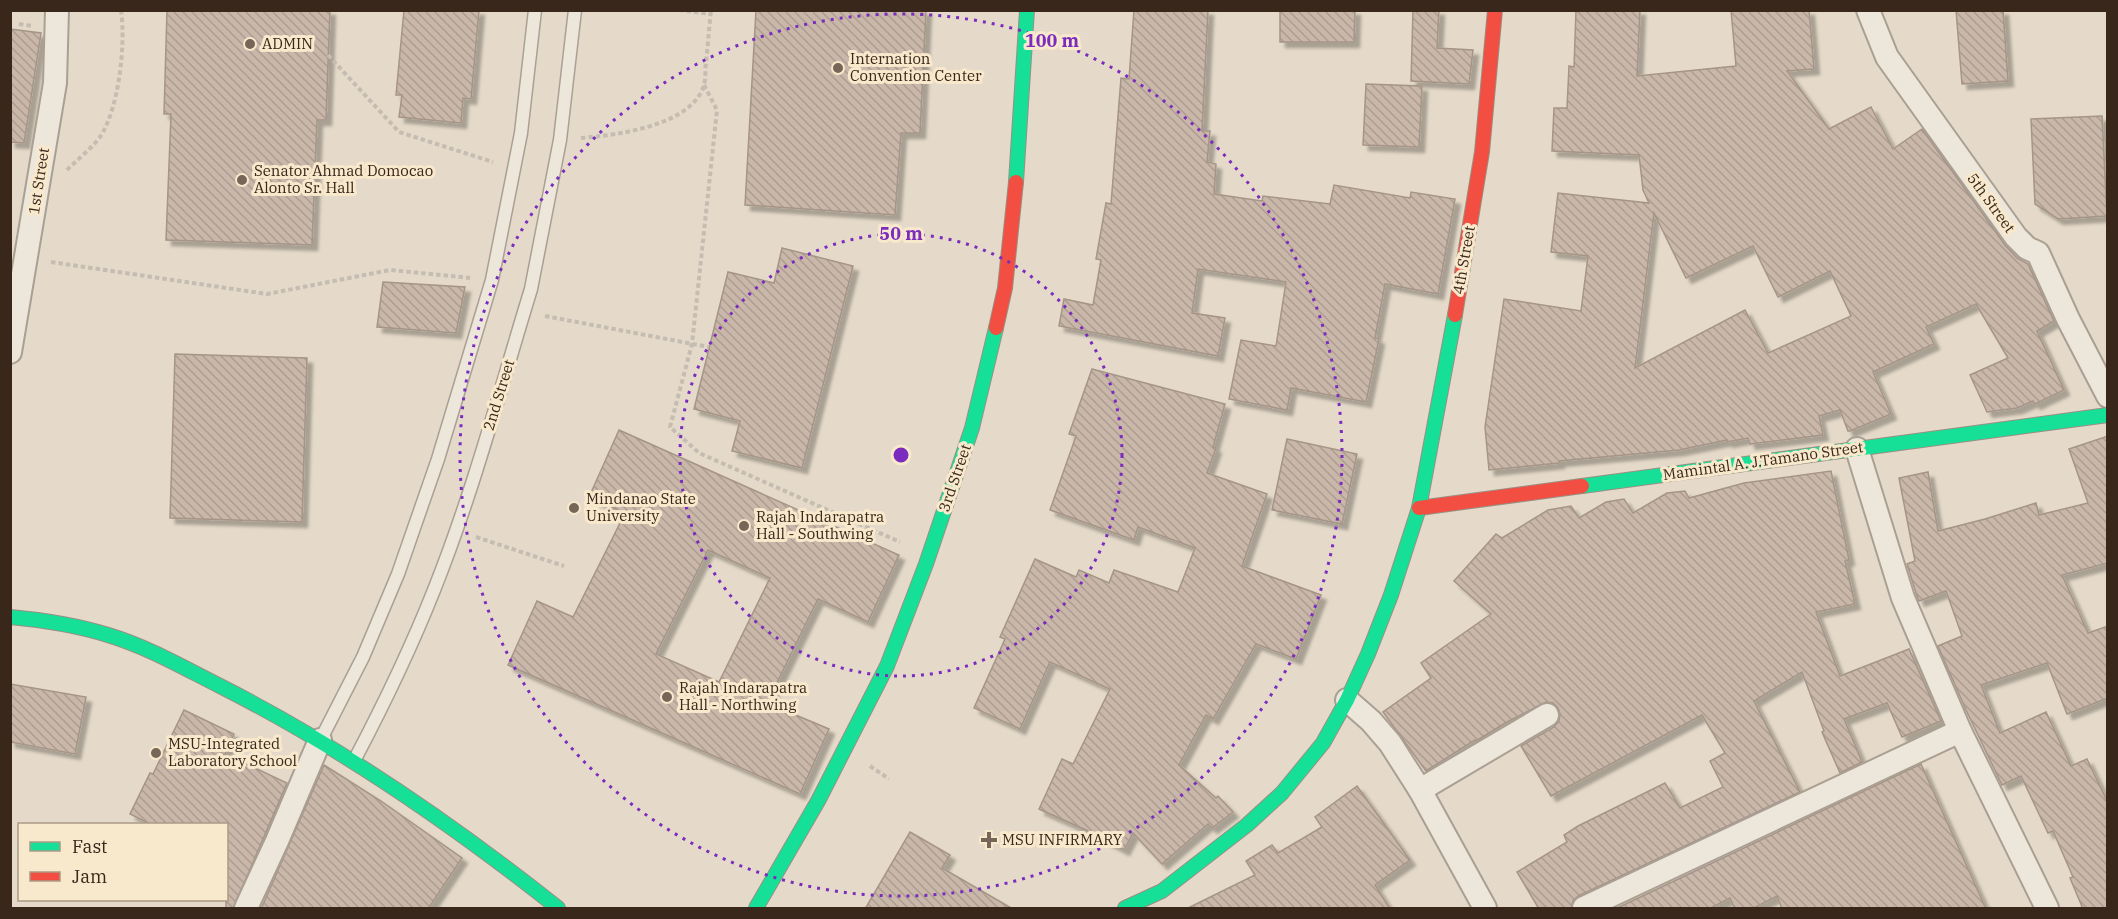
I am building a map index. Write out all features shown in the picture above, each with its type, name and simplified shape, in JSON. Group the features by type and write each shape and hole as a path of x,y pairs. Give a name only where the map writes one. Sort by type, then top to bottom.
{"street":[{"name":"1st Street","path":"10,351 55,83 57,10"},
{"name":"3rd Street","path":"756,909 818,801 887,666 929,555 972,428 1005,288 1018,167 1027,10"},
{"name":"4th Street","path":"1125,909 1162,891 1247,825 1282,793 1323,743 1347,700 1368,654 1391,595 1419,508 1482,152 1495,10"},
{"name":"5th Street","path":"1868,10 1887,57 2016,237 2027,248 2038,253 2068,320 2108,396"},
{"name":"Mamintal A. J.Tamano Street","path":"1419,508 2108,415"},
{"path":"1857,449 1904,598 1960,731 2047,909"},
{"path":"10,617 48,620 99,632 138,646 260,705 403,791 454,826 558,909"},
{"path":"1347,700 1390,743 1420,790 1485,909"},
{"path":"1420,790 1547,715"},
{"path":"1584,909 1960,731"},
{"path":"246,909 320,740"}],"lane":[{"path":"320,740 363,657 398,574 438,459 492,280 521,134 535,10"},
{"name":"2nd Street","path":"354,760 399,673 435,588 476,471 531,289 560,140 575,10"}],"path":[{"path":"37,192 61,176 100,136 113,104 120,76 123,21 121,10"},
{"path":"560,140 616,135 652,126 679,113 696,101 704,85 711,12 679,10"},
{"path":"328,55 399,132 514,169"},
{"path":"704,85 717,110 692,344 670,427 699,453 929,555"},
{"path":"26,258 267,294 390,270 492,280"},
{"path":"524,312 709,347"},
{"path":"455,530 564,566"}],"building":[{"name":"Senator Ahmad Domocao Alonto Sr. Hall","path":"167,10 330,10 326,120 317,120 312,245 166,240 171,114 164,114"},
{"path":"404,10 479,10 471,99 463,98 461,123 399,117 402,95 396,95"},
{"name":"Internation Convention Center","path":"756,10 926,10 920,133 901,133 895,215 745,205"},
{"path":"1134,10 1208,10 1202,131 1210,131 1207,162 1216,164 1214,194 1262,201 1263,196 1330,204 1334,185 1410,198 1411,192 1455,199 1438,294 1385,284 1375,338 1379,339 1366,402 1291,388 1287,410 1229,399 1241,340 1276,346 1286,282 1198,269 1192,313 1225,318 1218,356 1059,326 1064,299 1093,305 1101,260 1096,259 1106,203 1111,204 1121,78 1129,79"},
{"path":"1280,10 1355,10 1354,42 1280,42"},
{"path":"1413,10 1439,10 1437,48 1473,50 1469,84 1411,81"},
{"path":"1576,10 1640,10 1637,76 1736,66 1731,10 1809,10 1814,69 1787,71 1829,129 1871,107 1893,149 1922,129 2005,245 2017,258 2028,264 2054,321 2037,331 2064,390 2035,404 2033,401 2017,408 1987,412 1970,375 2008,358 1976,304 1926,327 1934,344 1873,372 1891,414 1850,431 1848,431 1840,410 1819,416 1823,435 1750,444 1748,438 1727,442 1727,440 1679,450 1489,470 1485,427 1504,299 1581,311 1588,256 1551,252 1558,193 1649,203 1643,190 1639,155 1552,151 1554,108 1567,108 1569,66 1574,67","holes":["1654,213 1686,278 1753,246 1778,297 1830,271 1851,316 1768,353 1745,310 1635,368"]},
{"path":"1956,10 2003,10 2008,81 1962,84"},
{"path":"10,29 41,33 24,143 10,142"},
{"path":"1366,84 1422,86 1419,147 1363,145"},
{"path":"2102,116 2107,216 2058,219 2035,204 2031,119"},
{"path":"782,248 853,266 802,468 732,451 740,421 694,409 728,272 774,283"},
{"path":"383,282 465,287 456,333 377,327"},
{"path":"175,354 307,358 302,522 170,518"},
{"path":"1092,369 1225,404 1213,447 1216,448 1207,473 1267,494 1242,566 1321,595 1296,659 1256,644 1213,719 1206,715 1179,765 1216,798 1218,796 1233,812 1212,828 1208,824 1162,864 1133,833 1124,850 1039,809 1062,759 1073,764 1110,689 1050,662 1020,729 974,708 1005,639 1000,637 1035,559 1076,577 1079,570 1109,583 1114,570 1178,592 1195,548 1138,527 1134,540 1050,510 1076,436 1069,434"},
{"path":"619,430 899,555 868,622 818,599 767,703 829,729 800,794 508,665 537,601 573,617 625,513 589,497","holes":["708,550 770,578 719,682 656,654"]},
{"path":"2108,436 2108,563 2062,575 2088,633 2108,626 2108,698 2067,714 2047,663 1981,685 2000,733 2046,712 2071,766 2087,759 2108,803 2108,909 2083,909 2070,878 2073,877 2053,831 2048,833 2021,776 2002,785 1938,646 1962,636 1946,591 1919,601 1907,564 1915,561 1899,478 1928,472 1938,531 2036,503 2039,515 2088,503 2069,449"},
{"path":"1287,439 1357,454 1342,524 1272,510"},
{"path":"1831,471 1849,560 1845,561 1855,604 1816,612 1840,676 1909,649 1941,721 1902,737 1887,703 1844,719 1862,762 1840,773 1822,732 1824,731 1802,672 1754,701 1800,792 1578,896 1573,901 1571,909 1539,909 1517,872 1567,842 1564,835 1578,826 1665,783 1680,808 1723,787 1710,761 1725,753 1702,715 1551,796 1521,746 1554,727 1559,721 1558,708 1553,703 1546,702 1475,740 1426,771 1383,712 1431,678 1421,663 1491,614 1454,581 1496,534 1502,538 1548,510 1571,506 1579,518 1606,502 1624,499 1633,513 1667,493 1685,491 1689,498 1744,483"},
{"path":"10,684 86,697 75,754 10,742"},
{"path":"184,710 234,734 225,754 287,783 233,909 226,909 226,901 228,901 228,823 148,823 130,814 150,773 153,774"},
{"path":"1921,764 1986,909 1782,909 1777,896 1752,909 1735,909 1730,898 1709,909 1615,909"},
{"path":"324,765 381,801 462,858 428,909 261,909"},
{"path":"1357,786 1410,860 1375,885 1390,909 1186,909 1255,875 1246,861 1272,845 1278,853 1322,827 1315,817"},
{"path":"910,832 950,855 942,868 1013,909 865,909"}],"traffic: fast":[{"path":"1016,182 1027,10"},
{"path":"1125,908 1162,891 1247,825 1282,793 1323,743 1347,700 1391,595 1419,508 1455,315"},
{"path":"756,908 818,801 887,666 926,564 972,428 996,328"},
{"path":"1582,486 2108,415"},
{"path":"10,617 72,626 123,640 166,658 265,710 395,788 477,846 558,908"}],"traffic: jam":[{"path":"1455,315 1482,152 1495,10"},
{"path":"996,328 1005,288 1016,182"},
{"path":"1419,508 1582,486"}],"place":[{"name":"ADMIN","path":"250,44"},
{"name":"Internation Convention Center","path":"838,68"},
{"name":"Senator Ahmad Domocao Alonto Sr. Hall","path":"242,180"},
{"name":"Mindanao State University","path":"574,508"},
{"name":"Rajah Indarapatra Hall - Southwing","path":"744,526"},
{"name":"Rajah Indarapatra Hall - Northwing","path":"667,697"},
{"name":"MSU-Integrated Laboratory School","path":"156,753"},
{"name":"MSU INFIRMARY","path":"989,840"}]}
